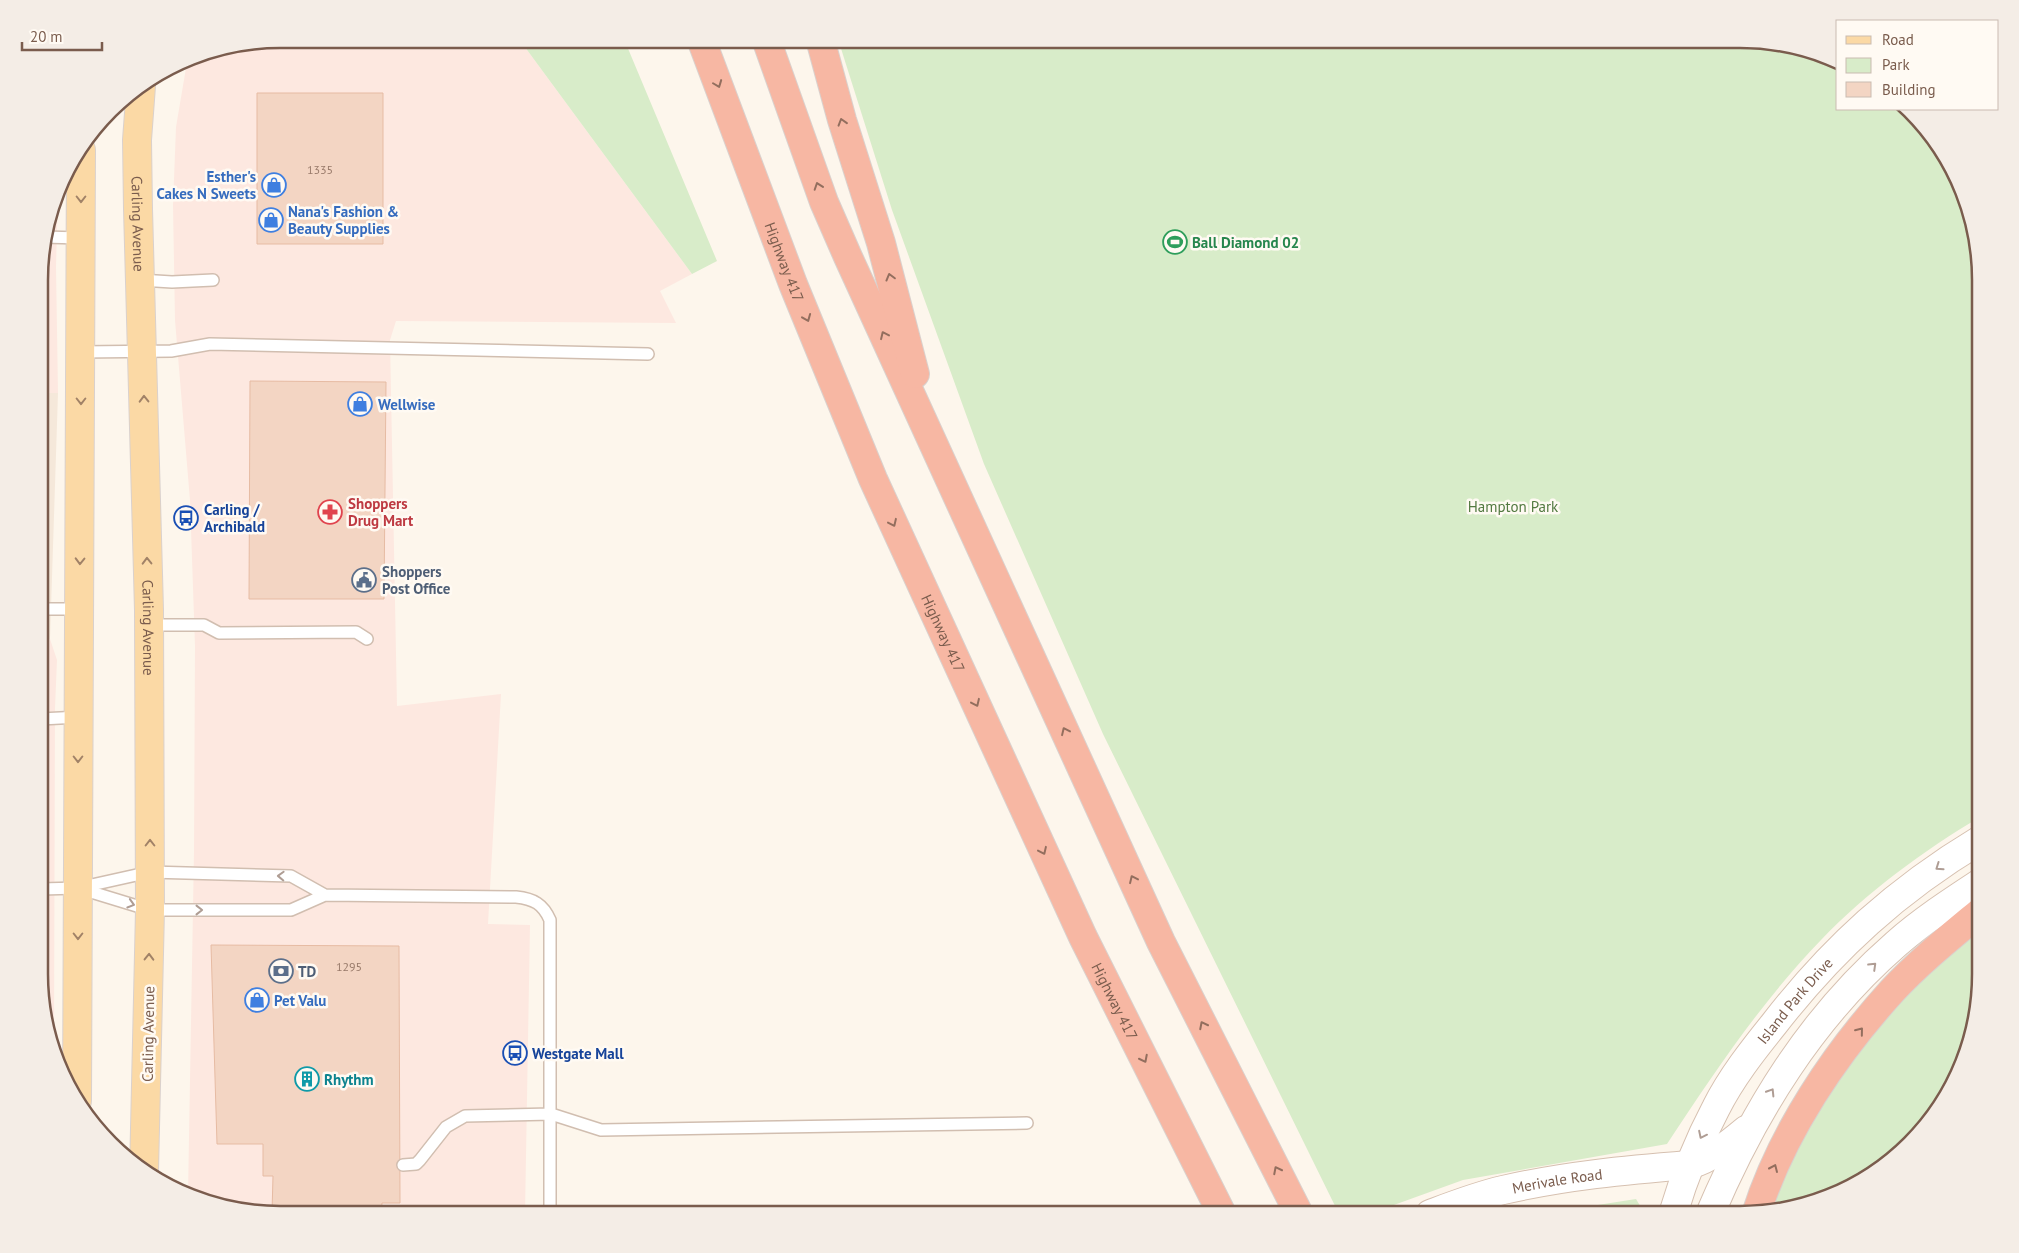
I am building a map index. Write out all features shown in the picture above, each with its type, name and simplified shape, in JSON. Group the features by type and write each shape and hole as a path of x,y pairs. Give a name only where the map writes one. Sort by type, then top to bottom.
{"highway":[{"name":"Highway 417","path":"704,48 793,284 873,479 1083,937 1218,1206"},
{"path":"769,48 824,202 933,443 1161,942 1295,1206"},
{"path":"822,48 842,120 881,244 933,443"},
{"path":"1759,1205 1774,1166 1792,1131 1845,1048 1893,991 1972,919"}],"main road":[{"name":"Carling Avenue","path":"140,93 137,140 149,625 150,872 144,1162"},
{"path":"70,1068 78,888 81,160"},
{"name":"Island Park Drive","path":"1676,1206 1689,1165 1717,1106 1740,1068 1785,1009 1835,952 1892,901 1972,845"},
{"path":"1714,1206 1751,1126 1793,1059 1815,1030 1871,967 1924,922 1972,889"},
{"name":"Merivale Road","path":"1450,1206 1471,1198 1584,1174 1689,1165 1703,1161 1719,1152 1751,1126"}],"lane":[{"path":"51,237 80,238"},
{"path":"140,280 172,282 213,280"},
{"path":"81,352 142,353 171,351 210,344 648,354"},
{"path":"48,610 80,609"},
{"path":"149,625 204,624 219,634 356,632 367,638"},
{"path":"48,719 79,717"},
{"path":"48,889 78,888 150,872 291,876 325,894"},
{"path":"78,888 150,910 291,910 325,894 516,897 530,898 540,904 546,910 550,920 550,1206"},
{"path":"403,1165 416,1164 446,1127 465,1116 551,1114 601,1130 1027,1123"}],"shaded area":[{"path":"264,48 526,48 692,274 660,291 676,323 396,321 390,340 397,706 501,694 488,924 530,925 525,1206 279,1206 249,1204 219,1198 188,1187 194,851 195,646 190,500 175,320 173,205 176,127 186,68 219,55"},
{"path":"57,212 56,267 58,393 48,393 48,264 49,249"},
{"path":"48,393 58,393 50,639 48,639"},
{"path":"48,639 50,639 57,660 55,708 54,1029 48,989"}],"green space":[{"path":"526,48 628,48 717,261 692,274"},
{"name":"Hampton Park","path":"841,48 1755,48 1800,55 1836,68 1836,110 1898,110 1924,138 1954,190 1964,219 1970,249 1972,279 1972,822 1896,873 1857,905 1821,940 1758,1013 1667,1144 1463,1180 1391,1206 1335,1206 1103,734 984,464 892,210"},
{"path":"1972,935 1970,1004 1964,1034 1948,1076 1924,1115 1893,1148 1856,1174 1829,1188 1800,1198 1769,1204 1782,1174 1833,1084 1900,999"},
{"path":"1636,1199 1640,1206 1591,1206"}],"building":[{"path":"257,93 383,93 383,244 257,244"},
{"path":"250,381 386,382 384,599 249,599"},
{"name":"Rhythm","path":"211,945 399,946 400,1203 382,1203 382,1206 272,1206 273,1176 263,1176 263,1144 217,1144"}],"place":[{"name":"Esther's Cakes N Sweets","path":"274,185"},
{"name":"Nana's Fashion & Beauty Supplies","path":"271,220"},
{"name":"Ball Diamond 02","path":"1175,242"},
{"name":"Wellwise","path":"360,404"},
{"name":"Shoppers Drug Mart","path":"330,512"},
{"name":"Carling / Archibald","path":"186,518"},
{"name":"Shoppers Post Office","path":"364,580"},
{"name":"TD","path":"281,971"},
{"name":"Pet Valu","path":"257,1000"},
{"name":"Westgate Mall","path":"515,1053"},
{"name":"Rhythm","path":"307,1079"}]}
